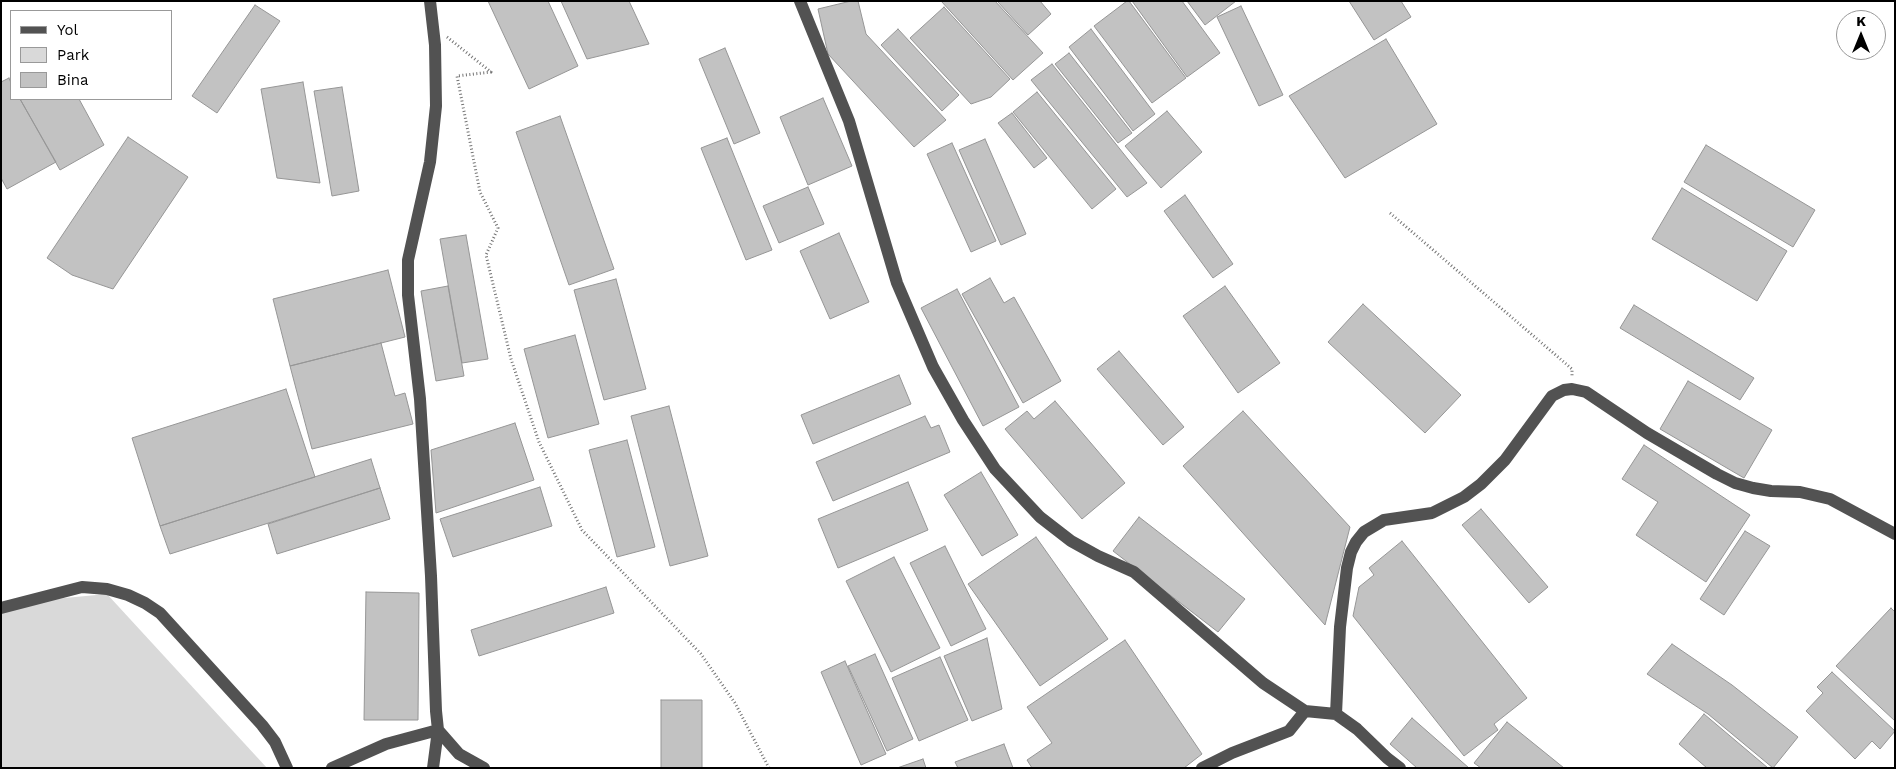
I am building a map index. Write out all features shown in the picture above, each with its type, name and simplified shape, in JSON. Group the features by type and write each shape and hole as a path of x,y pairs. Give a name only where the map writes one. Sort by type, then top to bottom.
{"street":[{"path":"430,1 433,26 436,106 430,162 408,260 408,295 420,399 438,730 433,768"},
{"path":"800,1 849,121 897,283 933,367 963,420 996,468 1040,517 1071,542 1134,572 1263,683 1305,711 1336,714 1357,729 1400,768"},
{"path":"1336,714 1340,627 1347,568 1356,542 1374,525 1384,520 1432,512 1464,497 1495,472 1552,396 1564,390 1572,389 1586,392 1647,433 1716,474 1753,488 1800,492 1830,499 1895,534"},
{"path":"1,608 82,587 108,589 145,603 160,613 262,725 274,742 287,768"},
{"path":"1202,768 1232,753 1289,731 1305,711"},
{"path":"338,766 386,744 438,730"},
{"path":"438,730 459,754 484,768"}],"path":[{"path":"433,26 491,72 457,76 480,192 498,228 486,255 511,359 539,442 582,530 701,654 735,703 769,768"},
{"path":"1390,213 1572,370 1572,389"}],"green space":[{"path":"107,594 267,768 1,768 1,604"}],"building":[{"path":"488,1 548,1 578,66 529,89"},
{"path":"561,1 629,1 649,44 587,59"},
{"path":"858,1 866,34 946,120 914,147 828,54 818,9"},
{"path":"941,1 995,1 1043,53 1013,80"},
{"path":"997,1 1040,1 1051,14 1028,35"},
{"path":"1129,1 1186,78 1152,103 1094,26"},
{"path":"1132,1 1182,1 1220,53 1187,77"},
{"path":"1187,1 1236,1 1205,25"},
{"path":"1349,1 1401,1 1411,17 1374,40"},
{"path":"255,5 280,21 217,113 192,96"},
{"path":"1241,6 1283,95 1259,106 1217,17"},
{"path":"944,7 1010,79 991,97 971,104 910,38"},
{"path":"898,29 959,95 942,111 881,45"},
{"path":"1091,29 1155,114 1133,131 1069,47"},
{"path":"1386,39 1437,124 1345,178 1289,96"},
{"path":"725,48 760,133 734,144 699,59"},
{"path":"1069,53 1132,133 1118,143 1055,64"},
{"path":"1052,64 1147,183 1127,197 1031,80"},
{"path":"9,78 10,100 21,100 56,162 7,189 1,178 1,82"},
{"path":"303,82 320,183 277,178 261,89"},
{"path":"342,87 359,191 332,196 314,91"},
{"path":"1037,92 1116,189 1092,209 1013,112"},
{"path":"823,98 852,166 808,185 780,117"},
{"path":"21,100 80,100 104,145 60,170"},
{"path":"1167,111 1202,152 1161,188 1125,146"},
{"path":"1012,113 1047,158 1034,168 998,123"},
{"path":"560,116 614,269 569,285 516,132"},
{"path":"128,137 188,177 113,289 72,275 47,258"},
{"path":"727,138 772,250 746,260 701,148"},
{"path":"985,139 1026,234 1001,245 959,150"},
{"path":"952,143 996,241 971,252 927,154"},
{"path":"1706,145 1815,210 1793,247 1684,182"},
{"path":"808,187 824,224 779,243 763,206"},
{"path":"1682,188 1787,251 1757,301 1652,239"},
{"path":"1185,195 1233,264 1213,278 1164,211"},
{"path":"839,233 869,302 830,319 800,251"},
{"path":"466,235 488,359 462,363 440,239"},
{"path":"388,270 405,337 290,366 273,299"},
{"path":"990,278 1004,303 1014,297 1061,381 1023,403 962,294"},
{"path":"616,279 646,389 604,400 574,290"},
{"path":"448,286 464,376 436,381 421,291"},
{"path":"1225,286 1280,363 1238,393 1183,316"},
{"path":"957,289 1019,407 983,426 921,308"},
{"path":"1363,304 1461,395 1425,433 1328,342"},
{"path":"1634,305 1754,378 1740,400 1620,328"},
{"path":"575,335 599,424 548,438 524,349"},
{"path":"381,343 395,396 405,393 413,424 312,449 290,366"},
{"path":"1119,351 1184,427 1163,445 1097,369"},
{"path":"899,375 911,404 813,444 801,415"},
{"path":"1688,381 1772,430 1744,478 1660,429"},
{"path":"286,389 315,477 160,526 132,438"},
{"path":"1055,401 1125,483 1082,519 1005,429 1027,411 1034,419"},
{"path":"669,406 708,556 670,566 631,416"},
{"path":"1243,411 1350,527 1325,625 1183,466"},
{"path":"925,416 931,428 939,425 950,452 833,501 816,462"},
{"path":"515,423 534,480 436,513 431,450"},
{"path":"627,440 655,547 617,557 589,450"},
{"path":"1644,445 1750,515 1706,582 1636,535 1658,502 1622,479"},
{"path":"371,459 380,488 170,554 160,526"},
{"path":"981,472 1018,535 982,556 944,495"},
{"path":"908,482 928,530 838,568 818,519"},
{"path":"540,487 552,526 453,557 440,519"},
{"path":"380,488 390,519 277,554 268,524"},
{"path":"1481,509 1548,587 1529,603 1462,525"},
{"path":"1139,517 1245,599 1218,632 1113,551"},
{"path":"1745,531 1770,546 1724,615 1700,599"},
{"path":"1036,537 1108,639 1040,686 968,584"},
{"path":"1402,541 1527,698 1494,724 1498,730 1464,756 1353,616 1359,587 1374,575 1369,568"},
{"path":"945,546 986,629 951,646 910,563"},
{"path":"894,557 940,648 891,672 846,581"},
{"path":"606,587 614,613 479,656 471,630"},
{"path":"366,592 419,593 418,720 364,720"},
{"path":"1891,608 1895,612 1895,721 1836,666"},
{"path":"987,638 1002,709 972,721 944,656"},
{"path":"1125,640 1202,754 1184,768 1032,768 1027,760 1052,743 1027,707"},
{"path":"1672,644 1732,685 1798,737 1773,768 1708,714 1647,674"},
{"path":"875,654 913,739 887,751 848,666"},
{"path":"940,657 968,720 919,741 892,678"},
{"path":"845,661 886,754 861,765 821,672"},
{"path":"1832,672 1895,731 1880,749 1872,741 1855,759 1806,711 1823,693 1817,687"},
{"path":"661,700 702,700 702,768 661,768"},
{"path":"1704,714 1768,768 1707,768 1679,744"},
{"path":"1412,718 1469,768 1417,768 1390,744"},
{"path":"1507,722 1564,768 1481,768 1474,763"},
{"path":"1004,744 1013,768 958,768 955,762"},
{"path":"923,759 926,768 897,768"}]}
